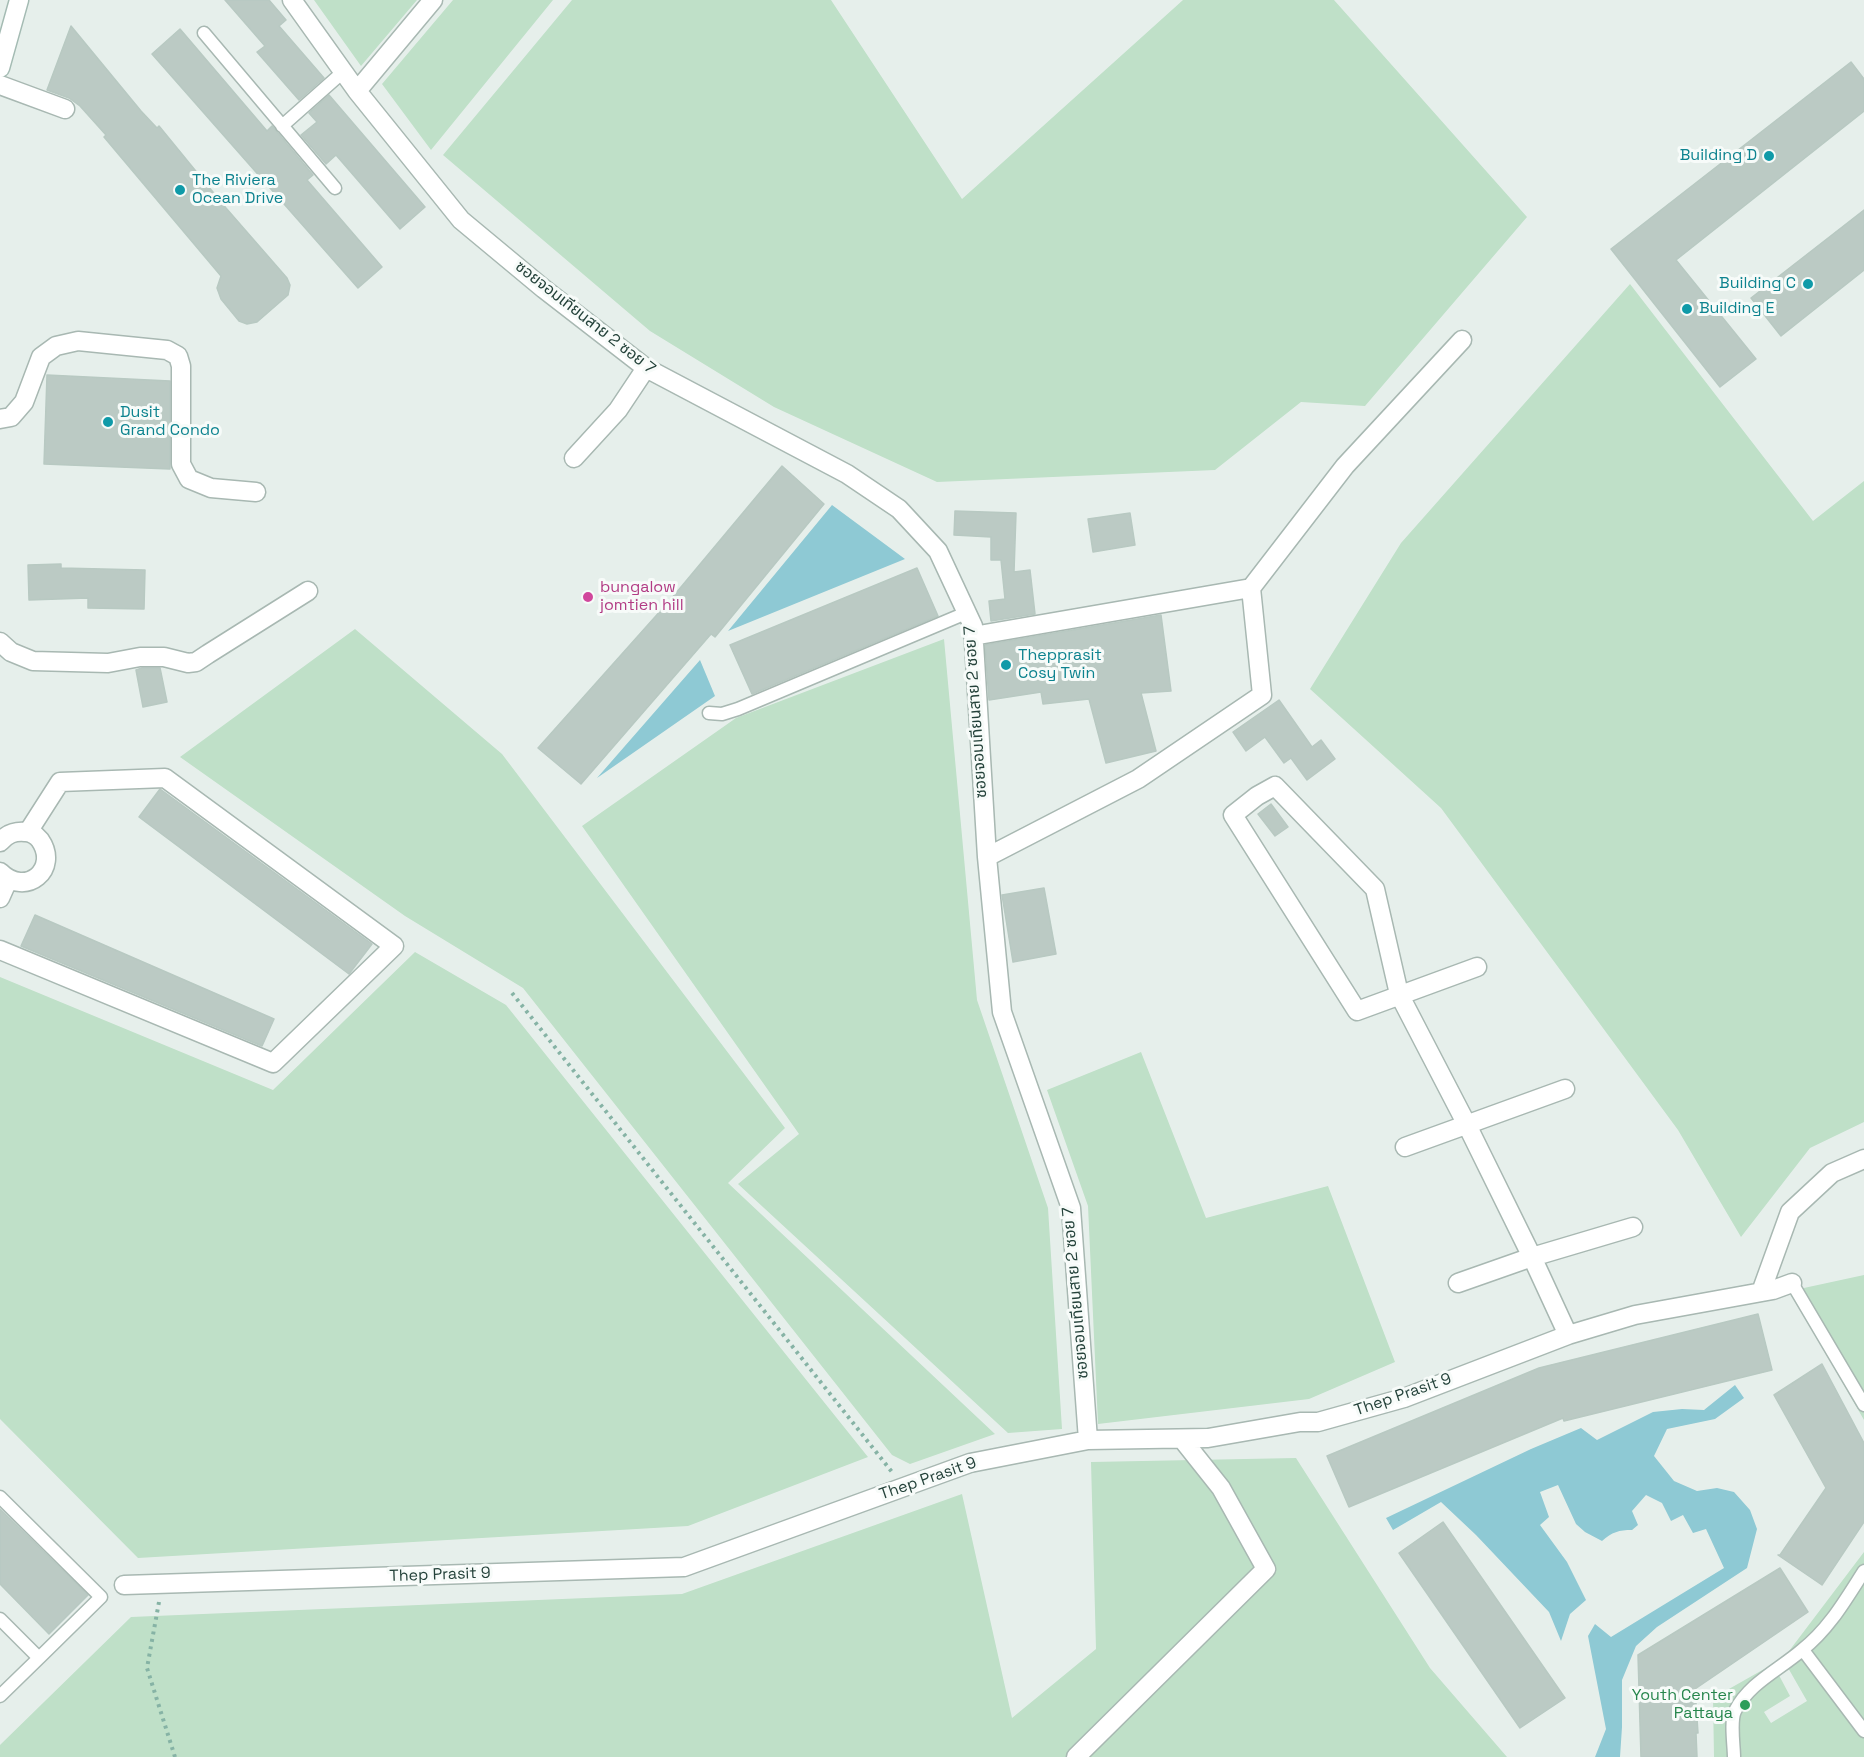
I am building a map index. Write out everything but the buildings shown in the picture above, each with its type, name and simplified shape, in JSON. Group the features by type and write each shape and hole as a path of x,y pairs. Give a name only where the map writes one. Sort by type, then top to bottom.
{"street":[{"path":"0,68 19,0"},
{"name":"ซอยจอมเทียนสาย 2 ซอย 7","path":"292,0 357,91 462,220 544,289 646,368 847,474 899,509 938,551 973,626 987,857 1002,1012 1071,1208 1088,1440"},
{"path":"357,91 433,0"},
{"path":"0,85 65,109"},
{"path":"973,636 1251,588 1345,465 1462,340"},
{"path":"0,419 11,417 24,402 41,357 56,346 78,341 167,350 178,356 181,366 181,464 189,479 211,488 256,492"},
{"path":"574,458 618,410 646,368"},
{"path":"987,857 1138,779 1262,695 1251,588"},
{"path":"0,642 11,652 33,661 108,663 140,657 164,657 188,663 195,662 308,591"},
{"path":"0,950 273,1063 394,946 165,778 60,782 28,832"},
{"path":"1477,967 1399,994 1356,1011 1233,815 1257,796 1275,786 1375,889 1399,994 1467,1125 1568,1335"},
{"path":"0,898 4,876 16,883 28,882 41,873 47,860 46,849 38,836 15,831 2,838"},
{"path":"1405,1147 1565,1089"},
{"path":"1761,1292 1790,1212 1832,1173 1864,1159"},
{"path":"1458,1283 1532,1257 1633,1227"},
{"name":"Thep Prasit 9","path":"124,1585 684,1567 970,1462 1088,1440 1208,1438 1300,1422 1318,1422 1404,1398 1568,1335 1635,1316 1773,1290 1792,1283"},
{"path":"1076,1757 1266,1569 1221,1488 1182,1439"}],"lane":[{"path":"204,33 335,188"},
{"path":"282,126 343,72"},
{"path":"709,713 722,714 738,709 966,612"},
{"path":"1792,1283 1864,1405"},
{"path":"0,1497 101,1597 0,1696"},
{"path":"1734,1757 1733,1714 1747,1693 1803,1650 1832,1620 1864,1570"},
{"path":"0,1618 39,1658"},
{"path":"1803,1650 1864,1731"}],"path":[{"path":"512,993 903,1487"},
{"path":"162,1584 147,1668 175,1757"}],"green space":[{"path":"314,0 417,0 361,66"},
{"path":"453,0 553,0 431,150 382,84"},
{"path":"572,0 831,0 962,199 1183,0 1334,0 1527,217 1365,406 1301,402 1215,470 937,482 774,407 650,331 443,155"},
{"path":"1630,284 1813,521 1864,481 1864,1122 1810,1148 1741,1237 1678,1130 1441,808 1310,689 1401,543"},
{"path":"355,629 502,754 785,1128 728,1183 995,1434 910,1464 892,1455 523,988 405,916 180,757"},
{"path":"944,639 977,1000 1048,1208 1062,1429 1008,1433 738,1184 799,1134 582,826 736,718"},
{"path":"415,952 506,1005 868,1457 688,1526 138,1558 0,1419 0,977 273,1090"},
{"path":"1141,1052 1206,1218 1328,1186 1395,1362 1309,1399 1098,1424 1088,1206 1047,1090"},
{"path":"1864,1275 1864,1420 1790,1291"},
{"path":"1296,1458 1430,1668 1507,1757 0,1757 0,1745 131,1617 682,1594 962,1494 1012,1718 1096,1649 1091,1462"},
{"path":"1864,1552 1864,1757 1714,1757 1713,1698 1773,1664 1790,1696 1764,1712 1771,1723 1807,1701 1783,1659"}],"water":[{"path":"832,505 905,559 728,631"},
{"path":"700,660 715,696 597,778"},
{"path":"1735,1385 1744,1398 1715,1419 1667,1429 1654,1456 1674,1481 1697,1491 1717,1488 1734,1492 1750,1510 1757,1529 1747,1568 1657,1627 1636,1646 1622,1680 1620,1757 1595,1757 1606,1729 1588,1636 1595,1624 1611,1637 1724,1568 1706,1529 1693,1533 1683,1515 1671,1521 1662,1503 1646,1495 1632,1511 1638,1525 1632,1530 1612,1534 1602,1541 1576,1524 1558,1485 1540,1492 1549,1517 1540,1525 1567,1562 1586,1600 1570,1614 1561,1641 1549,1612 1476,1535 1441,1502 1393,1530 1386,1518 1531,1449 1581,1428 1597,1440 1653,1412 1682,1409 1704,1410"}],"place":[{"name":"Building D","path":"1769,156"},
{"name":"The Riviera Ocean Drive","path":"180,190"},
{"name":"Building C","path":"1808,284"},
{"name":"Building E","path":"1687,309"},
{"name":"Dusit Grand Condo","path":"108,422"},
{"name":"bungalow jomtien hill","path":"588,597"},
{"name":"Thepprasit Cosy Twin","path":"1006,665"},
{"name":"Youth Center Pattaya","path":"1745,1705"}]}
